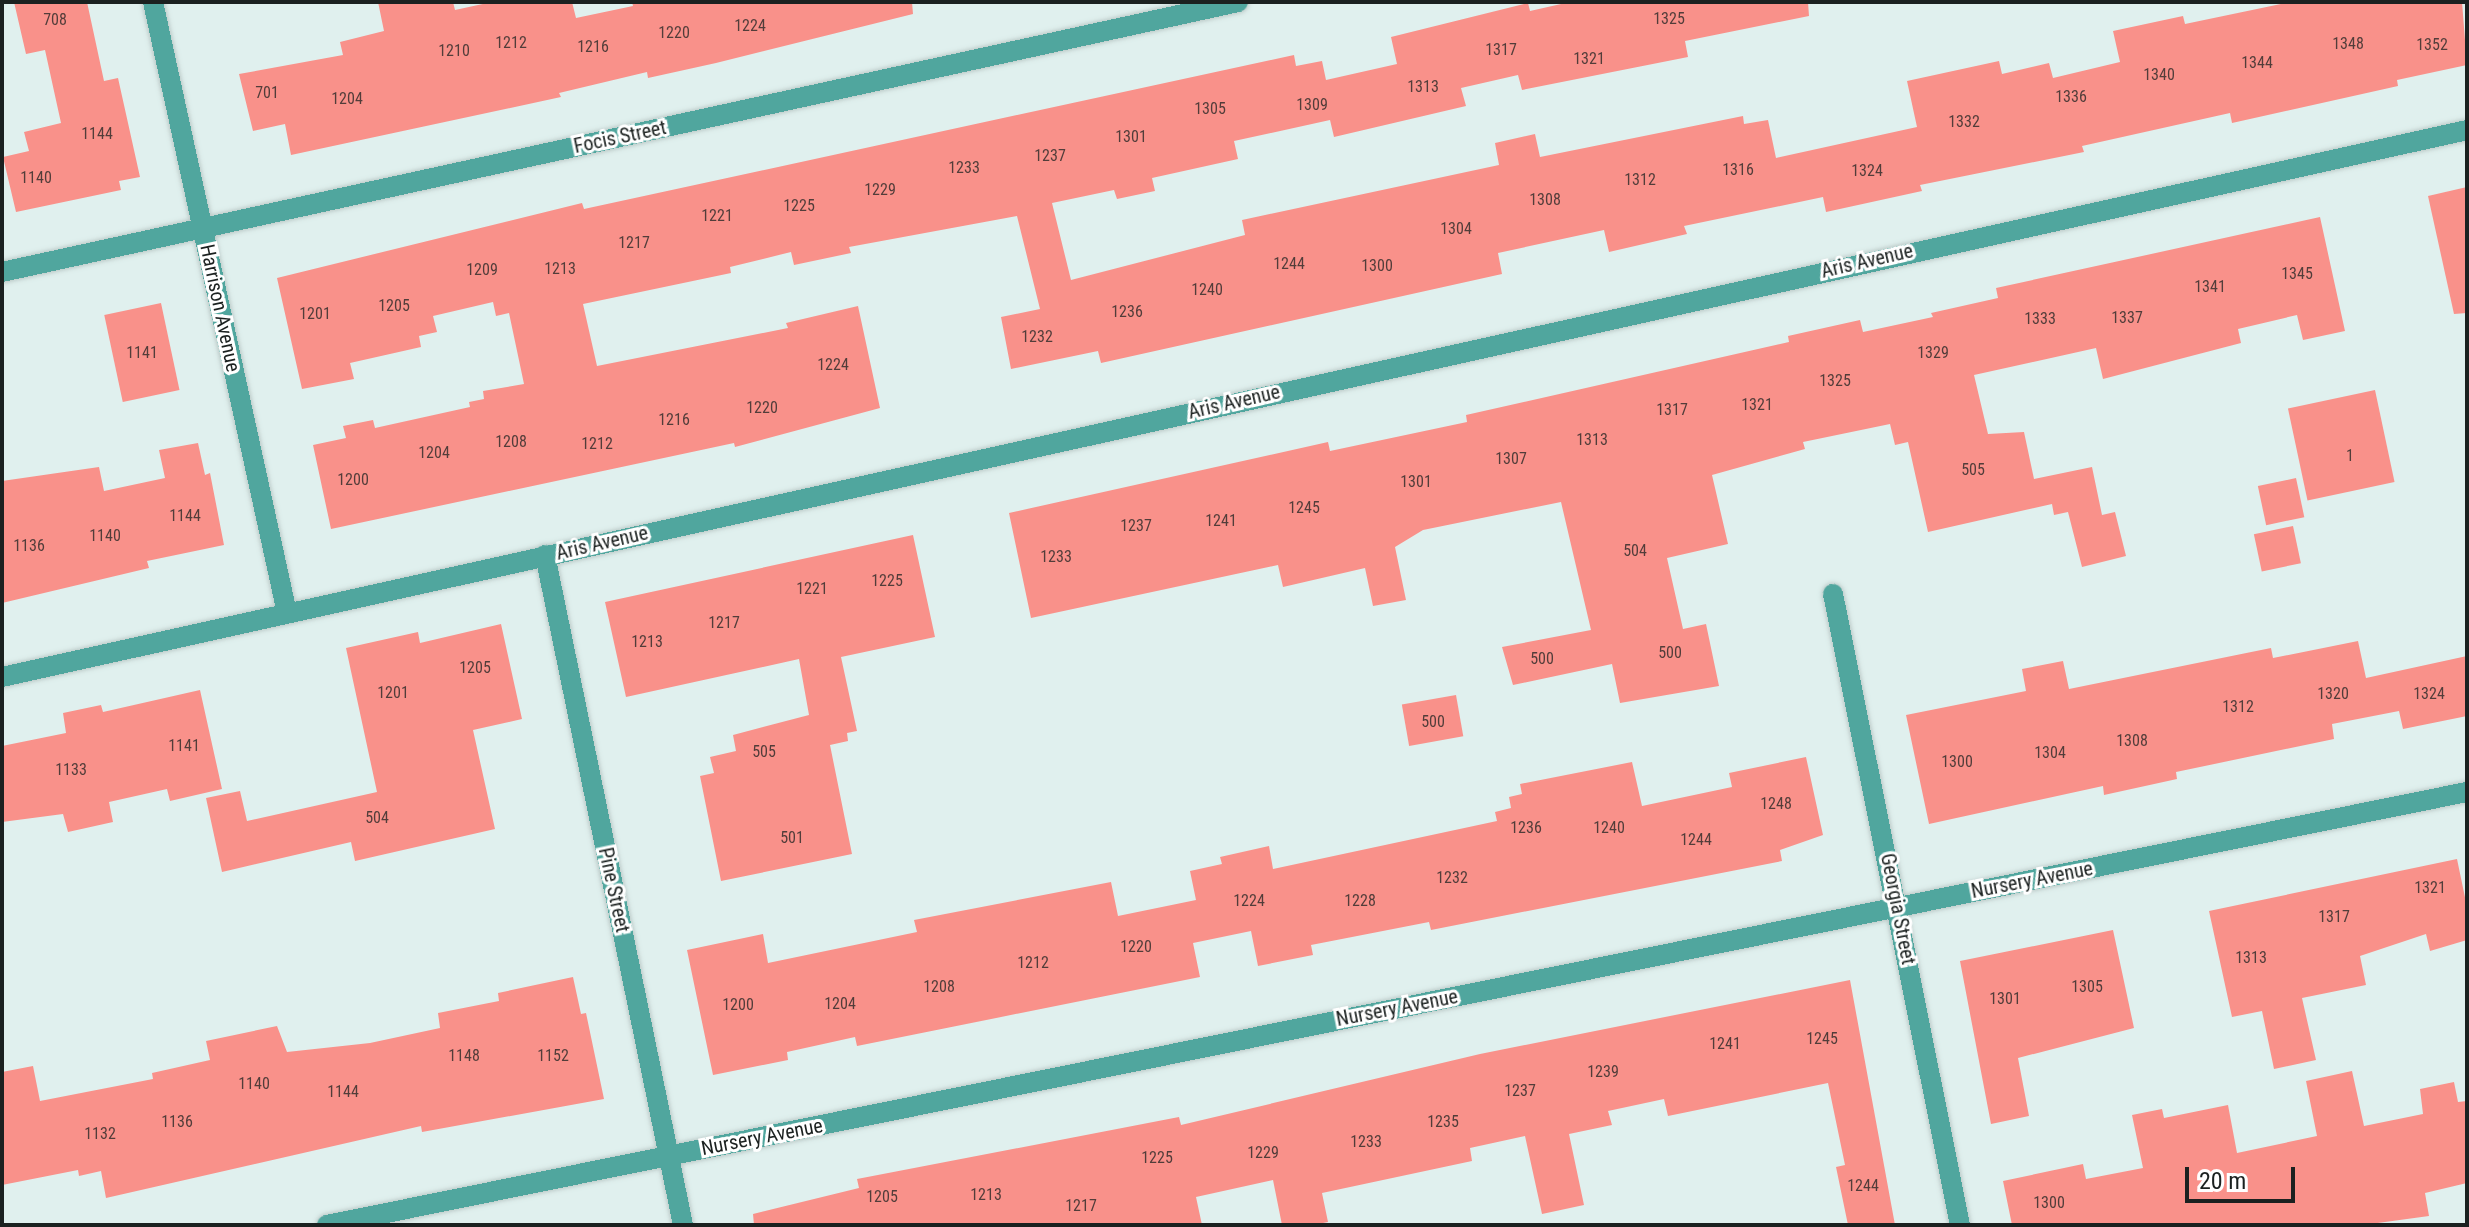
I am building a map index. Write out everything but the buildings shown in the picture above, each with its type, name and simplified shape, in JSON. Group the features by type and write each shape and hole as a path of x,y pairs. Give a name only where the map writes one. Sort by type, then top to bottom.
{"street":[{"name":"Harrison Avenue","path":"153,2 287,613"},
{"name":"Focis Street","path":"2,272 1238,2"},
{"name":"Aris Avenue","path":"2,677 2467,130"},
{"name":"Pine Street","path":"545,555 683,1225"},
{"name":"Georgia Street","path":"1833,594 1960,1225"},
{"name":"Nursery Avenue","path":"327,1225 2467,792"}]}
